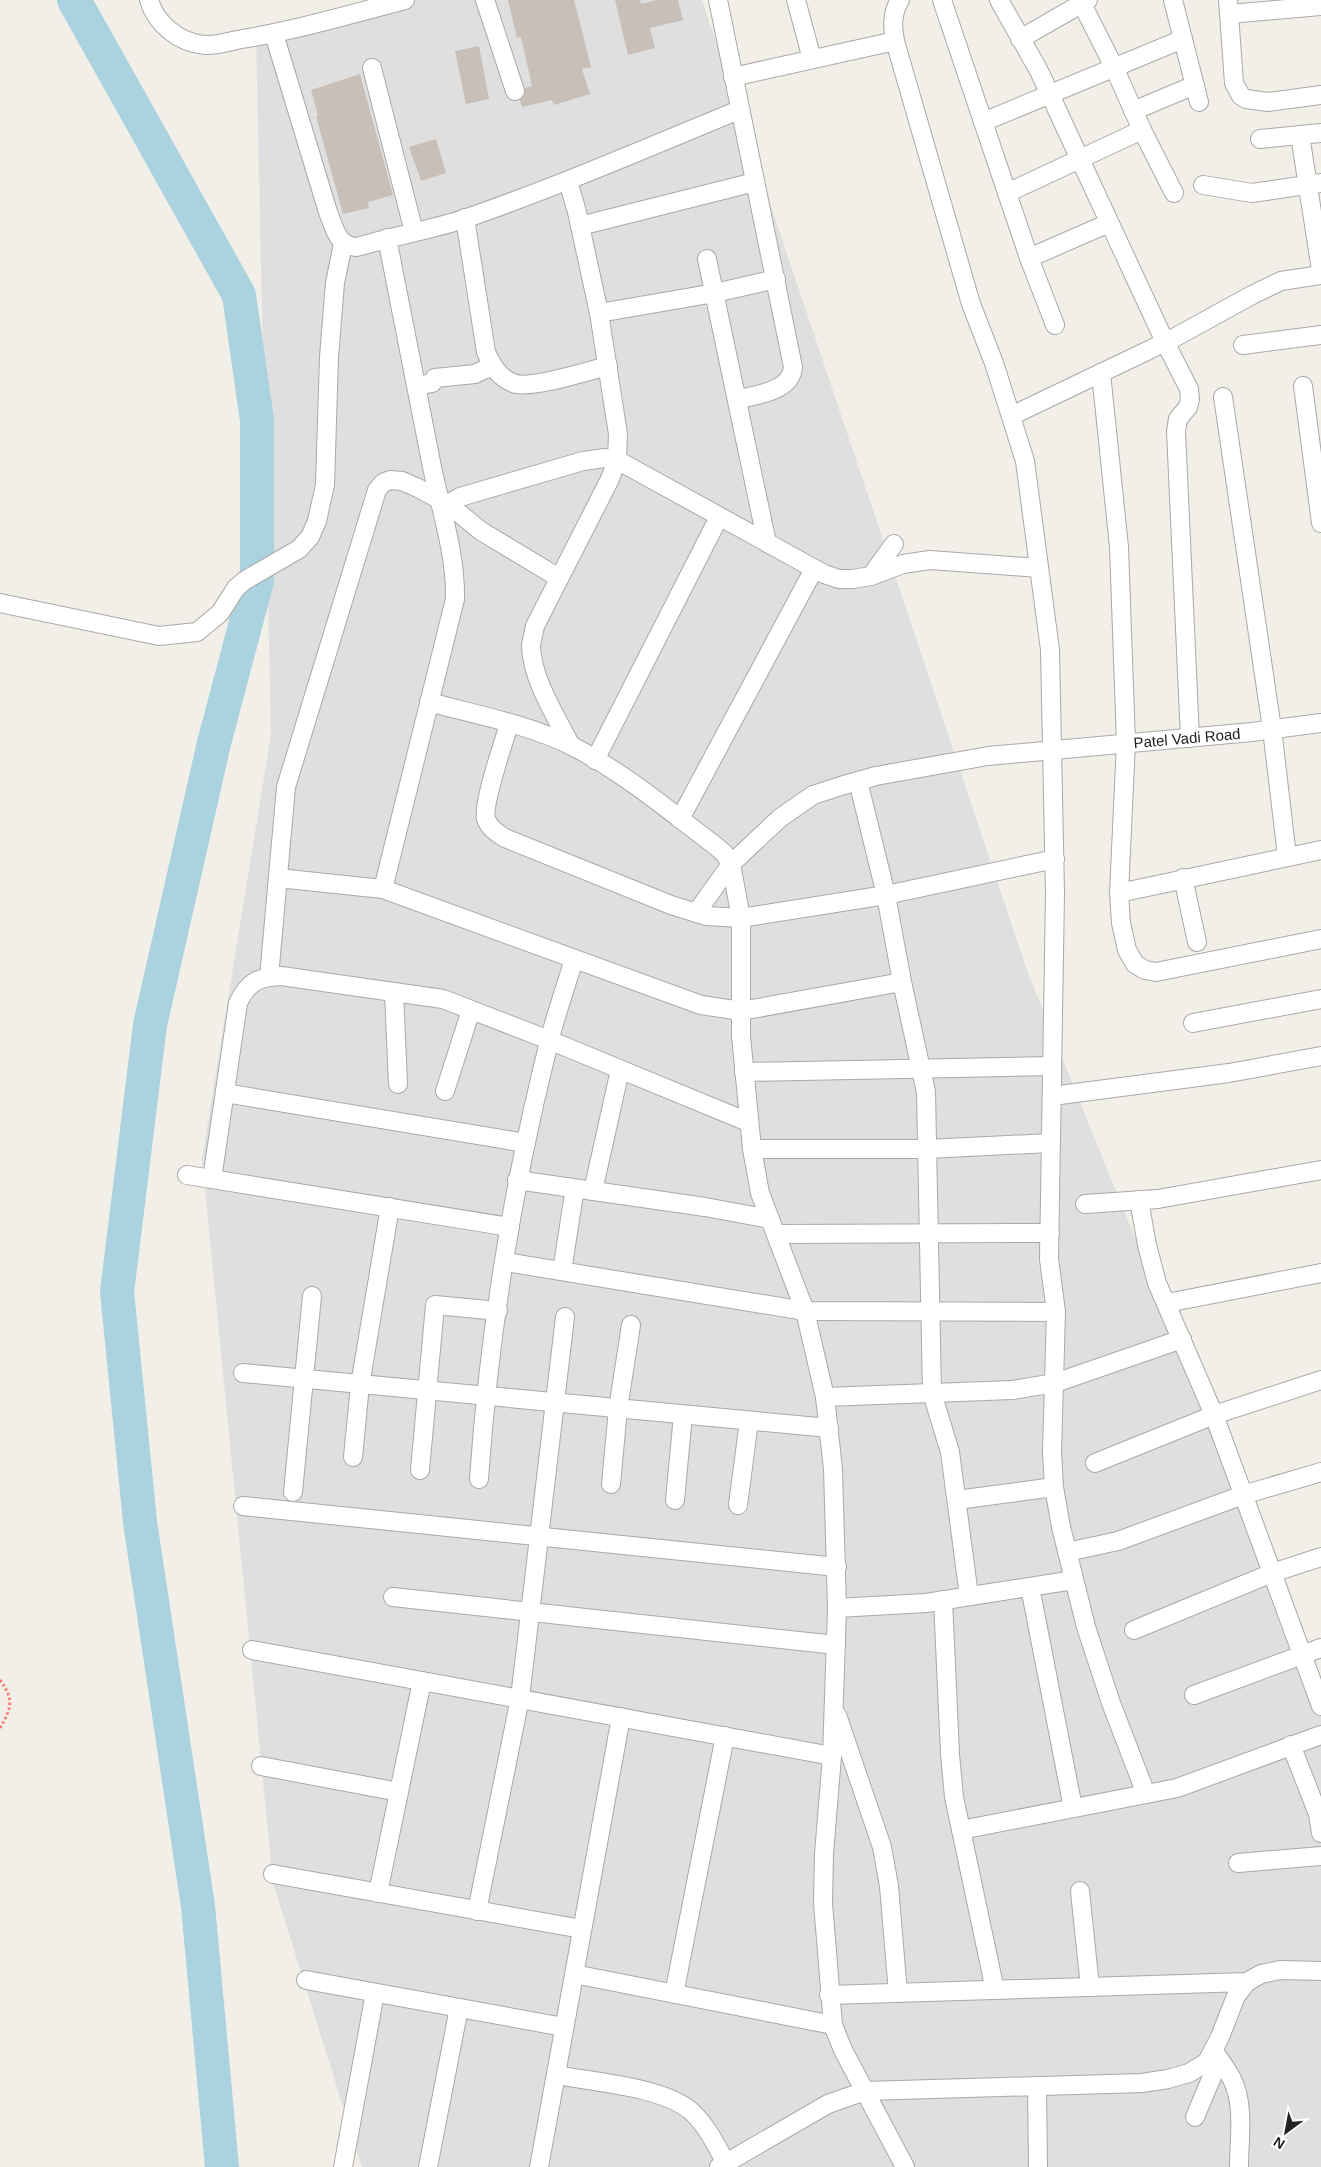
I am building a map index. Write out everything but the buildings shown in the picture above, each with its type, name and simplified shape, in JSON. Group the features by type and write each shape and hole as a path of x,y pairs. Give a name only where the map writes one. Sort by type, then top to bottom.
{"street":[{"path":"149,0 159,20 175,35 187,41 206,45 274,34 405,0"},
{"path":"485,0 515,91"},
{"path":"718,0 792,356 792,376 784,385 737,400"},
{"path":"796,0 812,59"},
{"path":"942,0 1007,193 1055,325"},
{"path":"999,0 1050,94 1165,342 1189,389 1190,399 1188,407 1178,419 1176,431 1190,738"},
{"path":"1133,111 1197,93 1173,0"},
{"path":"1020,39 1083,1 1142,130 1174,193"},
{"path":"897,2 892,25 895,41 971,304 994,363 1025,461 1065,749 1055,858 1052,1066 1067,1094 1050,1143 1050,1233 1051,1278 1070,1378 1052,1452 1054,1487 1067,1552 1086,1627 1111,1703 1146,1794"},
{"path":"1321,6 1229,7 1234,83 1241,96 1246,99 1268,102 1321,95"},
{"path":"274,34 328,212 339,240 343,244 356,247 465,218 568,181 740,110"},
{"path":"983,122 1183,39"},
{"path":"733,77 895,41"},
{"path":"372,68 414,232"},
{"path":"1007,193 1142,130"},
{"path":"1260,139 1321,133"},
{"path":"1300,135 1314,184 1321,270"},
{"path":"568,181 599,313 618,434 617,460 610,478 535,626 531,645 533,663 542,687 572,746"},
{"path":"580,226 755,182"},
{"path":"1203,185 1252,193 1314,184"},
{"path":"465,218 486,352 494,368 504,378 515,384 531,384 608,366"},
{"path":"1030,258 1109,223"},
{"path":"383,889 455,598 456,583 444,501 416,386 387,238"},
{"path":"0,603 159,636 197,632 220,613 236,588 255,574 299,549 310,537 317,521 324,485 329,357 335,282 343,244"},
{"path":"708,259 767,543"},
{"path":"1011,416 1165,342 1252,295 1281,282 1321,275"},
{"path":"599,313 714,293 776,279"},
{"path":"1243,345 1321,335"},
{"path":"416,386 432,384 435,378 474,374 484,369 494,368"},
{"path":"1101,373 1119,547 1126,743 1119,893 1121,923 1127,950 1135,964 1145,970 1156,972 1321,939"},
{"path":"1303,386 1321,523"},
{"path":"1223,397 1272,729 1287,856"},
{"path":"444,501 583,461 605,458 617,460 767,543 839,579 871,576 903,564 930,560 1039,568"},
{"path":"269,977 286,787 374,496 383,483 390,480 402,481 444,501 481,531 559,578"},
{"path":"595,760 719,517"},
{"path":"871,576 894,544"},
{"path":"680,819 814,568"},
{"path":"429,702 536,731 572,746 635,785 724,853 730,864 741,918 741,1011 744,1072 752,1149 760,1193 805,1311 825,1398 833,1469 837,1608 832,1756 824,1854 823,1903 829,1995 833,2025 842,2050 906,2167"},
{"name":"Patel Vadi Road","path":"696,913 730,864 780,818 813,795 858,781 876,776 988,756 1190,738 1321,722"},
{"path":"509,724 485,809 488,825 495,832 505,838 706,916 741,918 886,895 1055,858"},
{"path":"858,781 886,895 902,982 923,1069 926,1092 932,1393 950,1452 969,1596"},
{"path":"1119,893 1321,850"},
{"path":"278,878 383,889 702,1005 741,1011 902,982"},
{"path":"1183,878 1197,942"},
{"path":"480,1479 485,1397 517,1180 549,1040 574,958"},
{"path":"212,1178 238,1002 249,985 269,977 281,976 443,999 549,1040 748,1122"},
{"path":"394,992 398,1084"},
{"path":"1193,1023 1321,999"},
{"path":"445,1091 471,1010"},
{"path":"1067,1094 1229,1073 1321,1056"},
{"path":"744,1072 1052,1066"},
{"path":"585,1190 620,1070"},
{"path":"225,1093 526,1143"},
{"path":"752,1149 926,1149 1050,1143"},
{"path":"1086,1204 1158,1199 1321,1170"},
{"path":"187,1175 510,1227"},
{"path":"517,1180 705,1207 774,1226 928,1233 1050,1233"},
{"path":"562,1271 574,1194 585,1190"},
{"path":"1139,1200 1146,1245 1157,1283 1214,1415 1321,1706"},
{"path":"353,1457 360,1384 390,1207"},
{"path":"505,1262 805,1311 1056,1312"},
{"path":"1167,1304 1321,1273"},
{"path":"293,1492 312,1296"},
{"path":"420,1470 435,1305 498,1311"},
{"path":"477,1911 520,1698 565,1317"},
{"path":"611,1484 618,1409 631,1325"},
{"path":"825,1398 932,1393 990,1393 1070,1378 1182,1338"},
{"path":"243,1373 828,1428"},
{"path":"1095,1463 1214,1415 1321,1380"},
{"path":"675,1500 683,1415"},
{"path":"738,1504 750,1421"},
{"path":"1067,1552 1118,1541 1243,1495 1321,1472"},
{"path":"957,1500 1054,1487"},
{"path":"243,1506 837,1567"},
{"path":"1134,1630 1272,1573 1321,1557"},
{"path":"837,1608 895,1606 1074,1580"},
{"path":"1030,1587 1073,1808"},
{"path":"393,1596 836,1645"},
{"path":"943,1600 950,1754 954,1797 995,1990"},
{"path":"1194,1695 1321,1648"},
{"path":"252,1650 832,1756"},
{"path":"378,1893 422,1680"},
{"path":"834,1707 882,1847 889,1886 898,1993"},
{"path":"539,2167 621,1717"},
{"path":"961,1830 1177,1788 1321,1735"},
{"path":"674,1994 725,1736"},
{"path":"1291,1745 1318,1814 1321,1833"},
{"path":"262,1766 399,1792"},
{"path":"1238,1863 1321,1856"},
{"path":"273,1874 582,1929"},
{"path":"1080,1891 1090,1987"},
{"path":"1195,2117 1236,1996 1247,1982 1261,1974 1280,1970 1321,1971"},
{"path":"574,1974 833,2025"},
{"path":"306,1980 564,2028"},
{"path":"829,1995 1247,1982"},
{"path":"343,2167 376,1992"},
{"path":"428,2167 459,2008"},
{"path":"1216,2055 1232,2078 1238,2094 1240,2119 1239,2167"},
{"path":"556,2075 640,2090 665,2096 680,2103 698,2119 724,2166 828,2104 865,2091 1142,2083 1188,2074 1216,2055"},
{"path":"1037,2086 1038,2167"}],"path":[{"path":"0,1680 7,1690 11,1702 8,1715 0,1728"}],"shaded area":[{"path":"384,0 702,0 1029,976 1321,1697 1321,2167 362,2167 273,1883 202,1159 271,734 256,37"}],"waterway":[{"path":"74,0 239,295 257,420 257,581 214,743 150,1025 117,1292 140,1522 198,1906 222,2167"}]}
